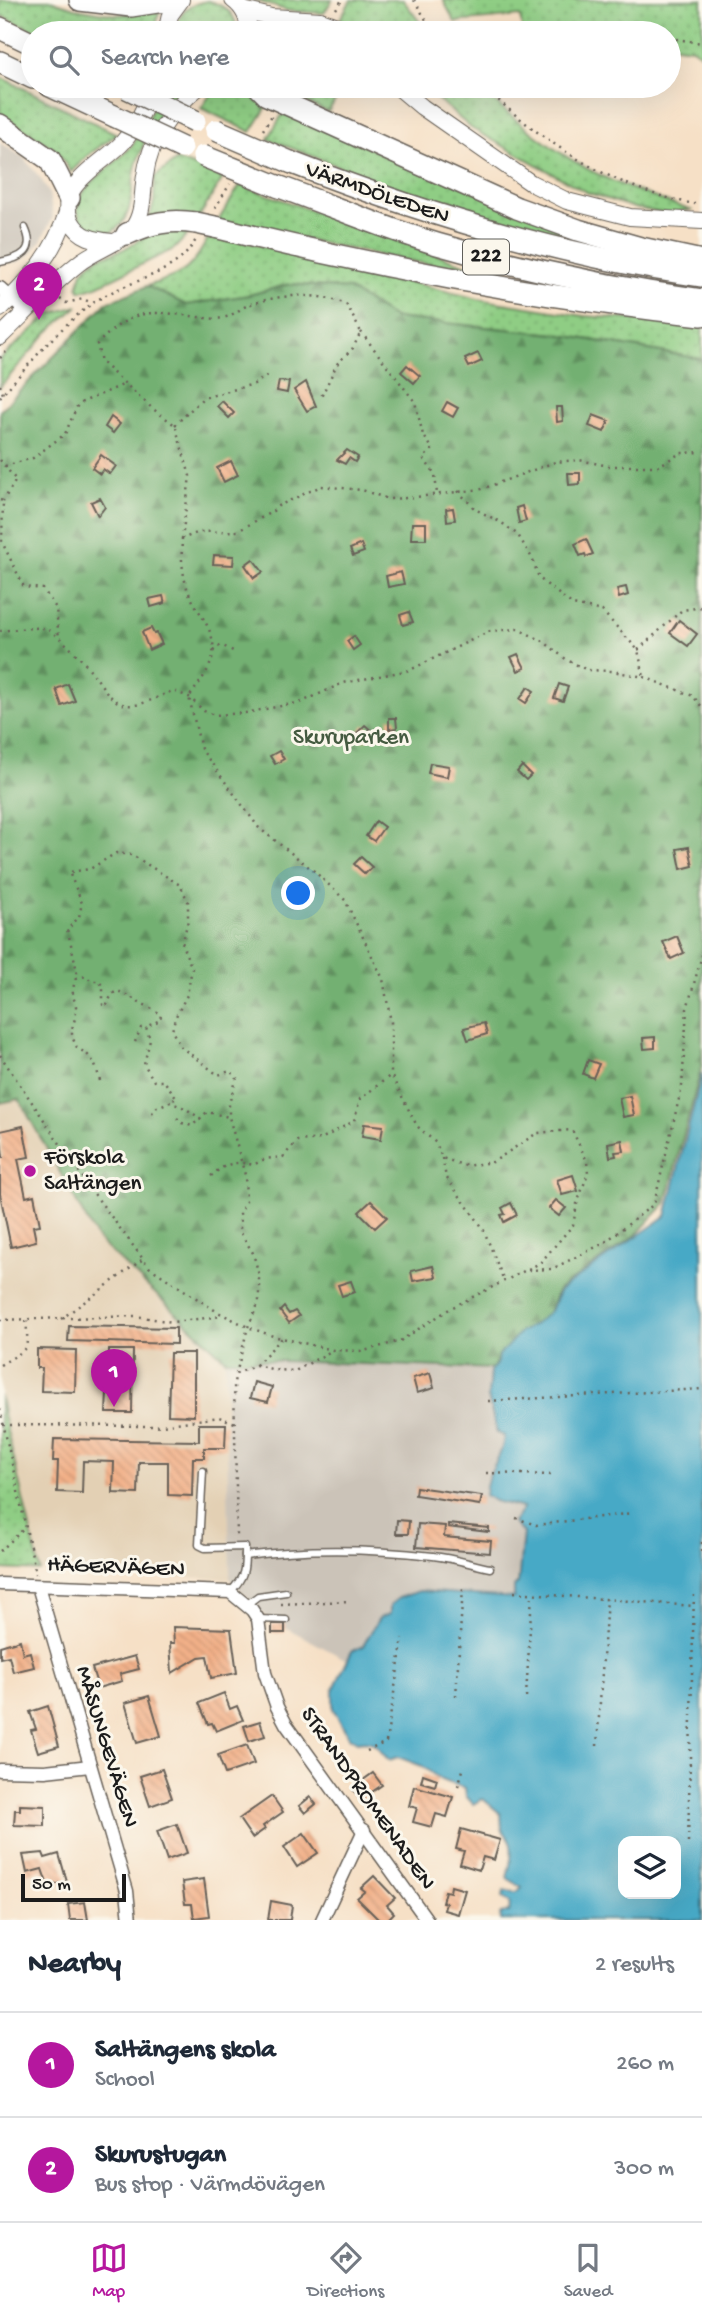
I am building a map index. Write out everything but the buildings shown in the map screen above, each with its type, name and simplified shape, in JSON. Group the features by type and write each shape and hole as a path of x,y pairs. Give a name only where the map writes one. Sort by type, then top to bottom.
{"highway":[{"path":"80,0 131,6 171,0"},
{"path":"0,28 21,38"},
{"path":"0,62 21,72"},
{"name":"VÄRMDÖLEDEN","path":"76,98 183,148 277,186 434,243 520,266 641,291 702,300"},
{"name":"VÄRMDÖLEDEN","path":"148,98 290,162 452,220 611,261 702,276"},
{"path":"274,98 517,208 578,230 641,248 702,261"},
{"path":"0,125 50,160 69,204"},
{"path":"120,238 151,223 206,223 376,263 481,284 702,315"}],"main road":[{"path":"169,21 181,0"},
{"path":"238,3 271,17 297,21"},
{"path":"238,3 247,21"},
{"path":"4,298 37,270 53,248 79,181 125,139 147,98"},
{"path":"4,343 26,312 80,261 120,238 140,214 149,152 179,104 186,98"},
{"path":"413,98 531,183 567,201 630,217 702,221"},
{"path":"425,98 461,134"},
{"path":"69,204 73,225 81,234 93,240 120,238"}],"street":[{"path":"4,298 26,312"},
{"name":"HÄGERVÄGEN","path":"0,1584 37,1581 230,1592"},
{"name":"MÅSUNGEVÄGEN","path":"37,1581 127,1891 130,1920"},
{"path":"230,1592 252,1611"},
{"name":"STRANDPROMENADEN","path":"252,1611 265,1673 276,1707 427,1920"},
{"path":"0,1770 45,1771 90,1766"},
{"path":"322,1920 364,1830"}],"lane":[{"path":"0,261 16,259 28,249 30,239 25,228"},
{"path":"203,1471 199,1545 205,1548 245,1547 242,1580 230,1592"},
{"path":"245,1556 334,1552 396,1554 434,1556 491,1568"},
{"path":"286,1592 258,1596 252,1611 286,1620"}],"path":[{"path":"332,21 342,0"},
{"path":"414,0 427,21"},
{"path":"681,40 702,43"},
{"path":"497,98 526,124 596,169 641,189 702,206"},
{"path":"260,136 276,109"},
{"path":"1,396 57,334 92,303 181,259 232,181"},
{"path":"214,650 211,632 188,589 183,570 182,538 190,476 175,425 101,362 97,344 117,325 135,315 169,312 223,318 249,304 285,295 329,297 346,304 361,332 415,402 424,435 433,449 423,458 435,474 437,494"},
{"path":"52,305 59,298 66,303 83,299 92,303"},
{"path":"321,397 337,364 353,348 361,332"},
{"path":"0,358 4,343"},
{"path":"175,425 203,398 254,384 269,375"},
{"path":"0,384 1,396"},
{"path":"5,466 33,458 65,434 78,404 125,384"},
{"path":"182,538 199,532 238,531 274,511 278,506 321,486 362,490 388,499 482,489 555,462 579,460 609,466 658,466 681,453 702,452"},
{"path":"0,460 16,480 2,500 2,542 24,587 43,589 56,608 59,639"},
{"path":"458,491 475,509 518,535 532,558 539,578 573,605 603,611 638,650 644,677"},
{"path":"638,650 682,610 702,607"},
{"path":"0,631 9,628 44,628 90,669 109,696 124,705 139,705 173,691 189,696 204,711 215,715 245,713 302,702 343,683 410,670 490,631 518,629 543,640 567,660 587,670 644,677 693,696 702,707"},
{"path":"189,696 200,682 214,650 221,645 237,653"},
{"path":"189,696 201,749 251,818 259,828 314,871 345,900 383,979 391,1022 391,1075 417,1126 436,1143 446,1177 483,1228 505,1282"},
{"path":"100,1081 93,1060 78,1049 71,1030 75,1014 72,993 77,970 71,955 71,939 67,930 79,917 82,903 69,872 90,869 116,853 132,855 180,885 188,901 188,920 182,945 191,968 187,995 175,1018 172,1031 181,1047 207,1068 218,1075 230,1071 237,1078 229,1102 229,1117 245,1175 246,1201 240,1212 240,1232 253,1253 259,1275 258,1302 248,1327 236,1374 237,1547"},
{"path":"527,1270 552,1269 604,1243 654,1204 682,1086 687,1009 702,955"},
{"path":"76,978 87,976 91,981 99,981 103,987 103,1005 106,1007 117,990 161,1014 160,1020 141,1028 135,1042"},
{"path":"146,1027 150,1040 144,1064 154,1081 164,1081 177,1098 155,1108 152,1113"},
{"path":"0,1055 92,1191 149,1267 248,1327 333,1350 364,1351 400,1341 451,1308 540,1263 573,1224 588,1173 587,1161 572,1130 537,1133 493,1163 466,1166 442,1158"},
{"path":"211,1176 223,1165 240,1161 253,1165 265,1159 282,1157 297,1141 321,1139 354,1121 360,1099 391,1075"},
{"path":"169,1102 201,1119"},
{"path":"177,1118 181,1123 192,1126 207,1112 229,1117"},
{"path":"61,1319 143,1258"},
{"path":"0,1320 136,1316 172,1322 225,1315"},
{"path":"0,1365 26,1349 26,1319"},
{"path":"236,1374 256,1365 282,1338"},
{"path":"256,1365 295,1371 333,1350"},
{"path":"488,1401 702,1389"},
{"path":"0,1409 37,1581"},
{"path":"4,1425 155,1426 219,1417 235,1423"},
{"path":"0,1434 6,1434"},
{"path":"486,1473 554,1475"},
{"path":"516,1518 536,1525 633,1513"},
{"path":"0,1551 26,1527"},
{"path":"702,1540 702,1550"},
{"path":"456,1696 463,1588"},
{"path":"514,1592 694,1606"},
{"path":"688,1842 694,1592"},
{"path":"526,1697 532,1594"},
{"path":"597,1746 607,1599"},
{"path":"252,1611 260,1604 351,1601"},
{"path":"367,1751 386,1742 404,1638"},
{"path":"458,1786 464,1767"}],"shaded area":[{"path":"0,143 23,157 41,179 49,193 53,217 31,254 19,262 3,264 0,263"},
{"path":"19,1098 97,1239 225,1359 230,1579 40,1571 0,1396 0,1103"},
{"path":"225,1359 493,1369 490,1372 488,1401 497,1433 504,1436 503,1452 488,1477 494,1501 524,1507 514,1598 419,1591 399,1597 390,1614 378,1618 363,1646 352,1651 347,1660 266,1617 230,1579"}],"green space":[{"path":"0,0 50,0 75,8 116,15 159,11 157,21 21,21 21,25 0,15"},
{"path":"254,0 332,0 324,13 289,11"},
{"path":"351,0 403,0 419,21 343,21 340,19"},
{"path":"443,0 702,0 702,55 692,48 681,47 681,21 521,21 520,16 454,21"},
{"path":"208,1 220,5 235,21 179,21 185,11 195,4"},
{"path":"0,77 21,87 21,98 43,98 117,134 87,156 71,172 56,150 0,114"},
{"path":"158,98 171,98 156,121 137,162 125,218 112,232 92,231 83,223 78,212 79,201 85,190 126,153"},
{"path":"208,98 258,98 268,105 251,132 201,108"},
{"path":"295,98 337,98 328,112"},
{"path":"436,98 491,98 553,148 586,168 646,195 690,210 668,214 634,208 586,192 471,128"},
{"path":"283,113 629,253 513,226 390,186 268,139"},
{"path":"177,160 223,178 199,217 149,220 154,202 155,177"},
{"path":"240,185 495,275 398,259 218,221"},
{"path":"192,230 174,249 97,286 81,291 78,288 82,271 97,258 122,250 151,233"},
{"path":"211,233 478,299 584,316 702,324 702,359 556,334 394,318 348,289 290,284 249,295 186,305 147,286 180,273 192,263"},
{"name":"Skuruparken","path":"290,284 348,289 394,318 556,334 702,359 702,1065 666,1203 636,1235 558,1290 548,1314 498,1356 493,1369 225,1359 97,1239 19,1099 0,1103 0,411 106,303 147,286 186,305 249,295"},
{"path":"78,306 47,333 0,387 0,359 50,314"},
{"path":"0,1396 4,1418 40,1571 0,1569"}],"water":[{"path":"702,1073 702,1920 501,1920 500,1914 509,1912 510,1902 503,1897 504,1891 517,1892 522,1887 507,1878 511,1846 502,1830 501,1814 483,1799 473,1804 466,1796 465,1788 441,1780 422,1766 398,1757 389,1760 372,1743 357,1742 349,1737 333,1709 333,1690 352,1651 363,1646 379,1618 390,1614 390,1605 399,1598 419,1591 514,1598 523,1533 513,1523 523,1508 494,1501 485,1495 488,1478 500,1453 504,1436 497,1433 488,1397 490,1372 499,1355 520,1332 550,1311 560,1290 666,1216"}],"place":[{"name":"Skurustugan","path":"39,320"},
{"name":"Förskola Saltängen","path":"30,1171"},
{"name":"Saltängens skola","path":"114,1407"}]}
